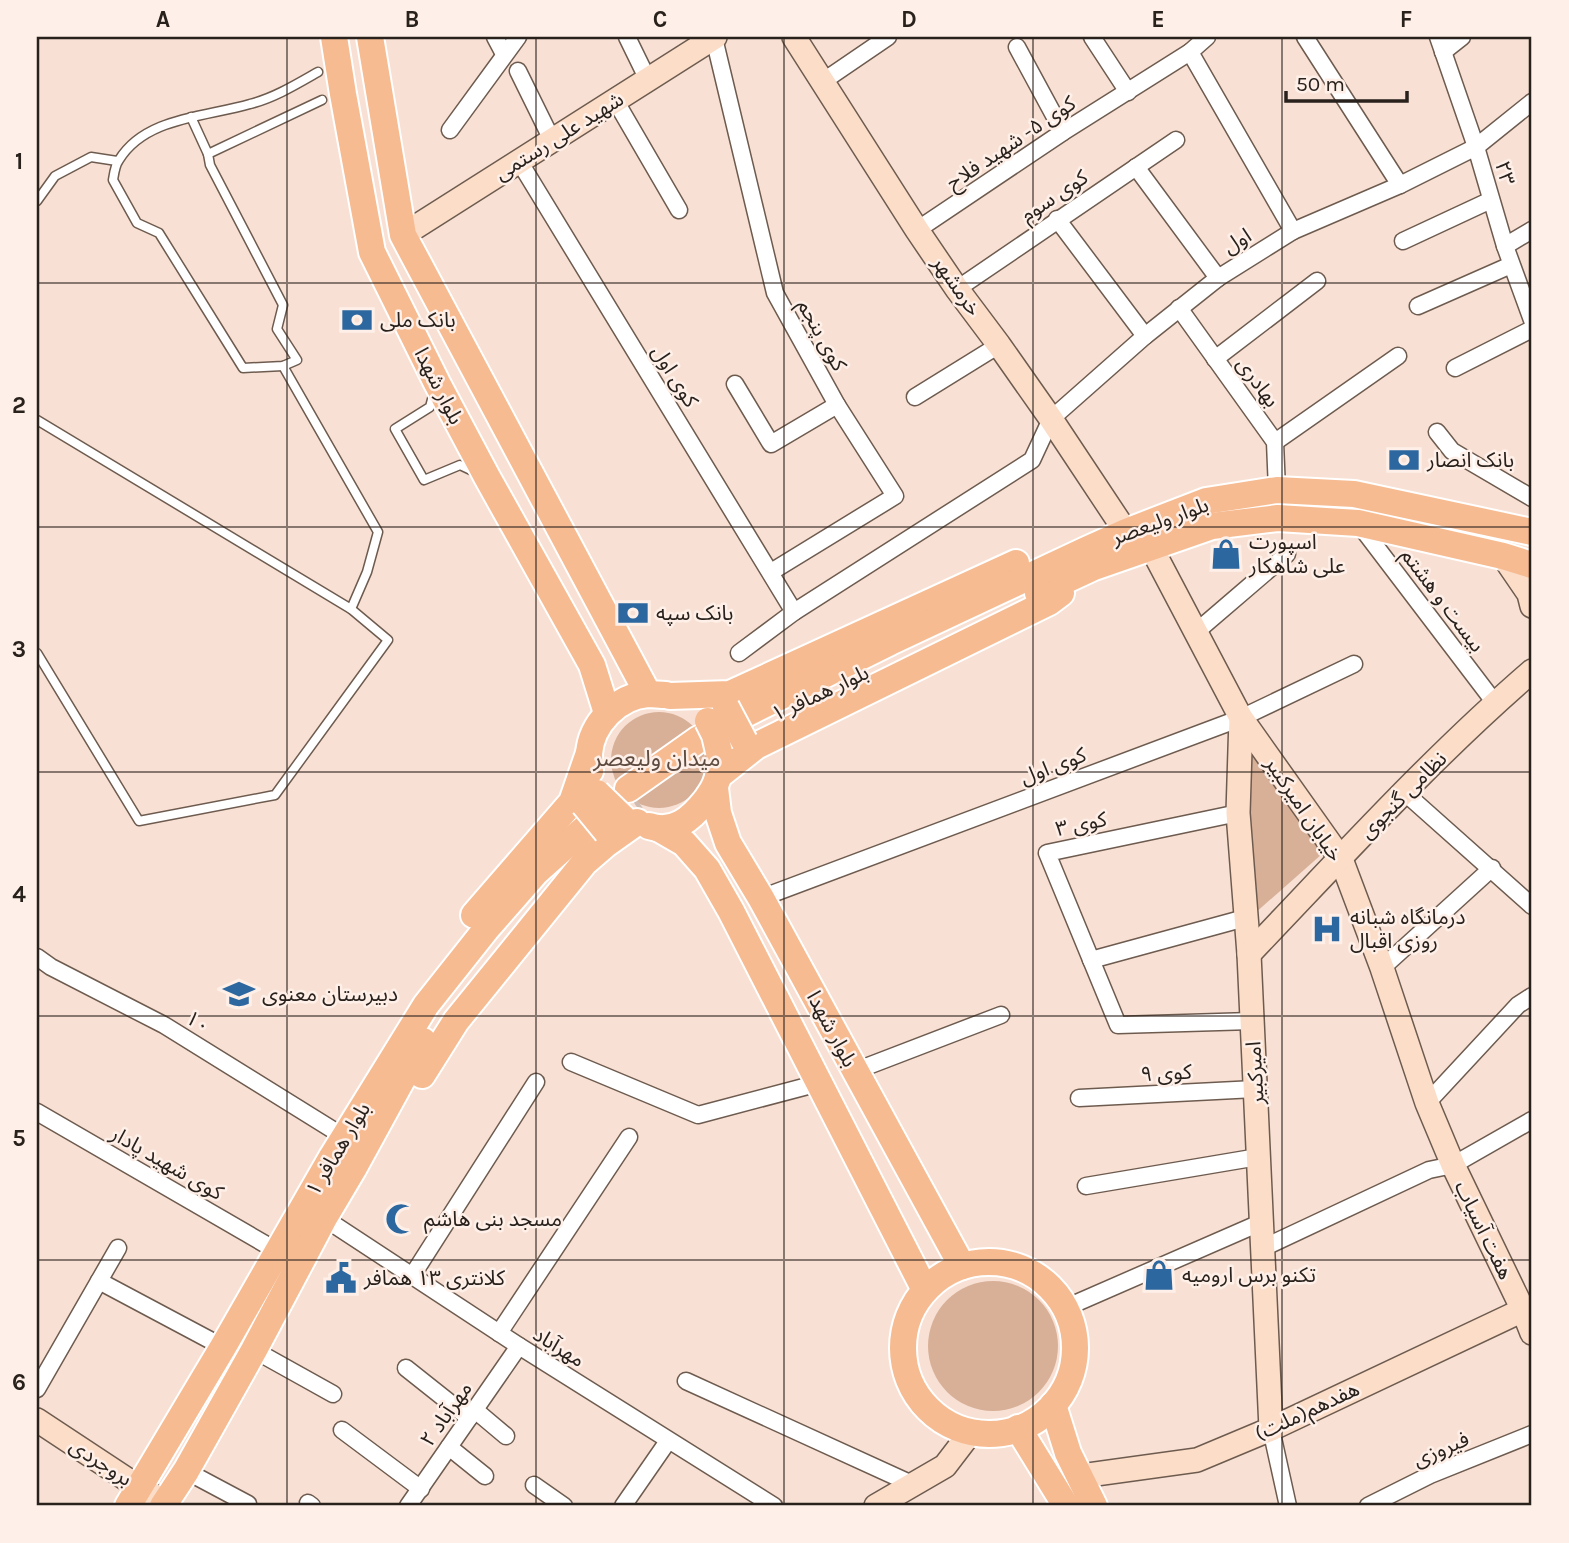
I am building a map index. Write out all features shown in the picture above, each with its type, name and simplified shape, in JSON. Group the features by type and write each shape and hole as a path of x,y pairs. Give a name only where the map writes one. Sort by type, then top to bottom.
{"main road":[{"name":"بلوار شهدا","path":"334,37 333,97 372,252 487,477 592,665 607,713"},
{"name":"بلوار شهدا","path":"370,37 403,235 659,695"},
{"path":"333,97 379,85"},
{"name":"بلوار ولیعصر","path":"894,650 1090,558 1126,532 1206,501 1277,490 1354,494 1532,530"},
{"name":"بلوار ولیعصر","path":"1090,558 1151,547 1212,526 1278,518 1358,523 1532,565"},
{"path":"343,1163 332,1130 415,995 474,915 611,816 668,828 682,824 694,815 725,739 1028,557 1090,558"},
{"path":"725,739 1049,602 1090,558"},
{"name":"بلوار همافر ۱","path":"134,1497 277,1251 343,1163 439,1013 496,936 544,881 611,816 725,739 894,650"},
{"path":"659,695 725,739"},
{"path":"611,816 591,776 589,753 595,732 607,713 626,700 659,695 689,704 725,739"},
{"name":"بلوار شهدا","path":"725,739 718,813 728,843 761,898 962,1266"},
{"name":"بلوار شهدا","path":"611,816 684,843 707,869 925,1290"},
{"name":"بلوار همافر ۱","path":"164,1504 186,1471 254,1350 324,1218 343,1163"},
{"path":"984,1262 1006,1264 1027,1271 1046,1283 1065,1308 1070,1320 1075,1343 1073,1365 1066,1386 1043,1414 1018,1429 995,1433 971,1432 950,1424 931,1411 916,1394 906,1374 904,1329 912,1308 925,1290 942,1276 962,1266 984,1262"},
{"path":"1053,1405 1068,1453 1094,1506"},
{"path":"1018,1429 1066,1506"}],"street":[{"path":"495,37 504,54"},
{"path":"450,131 518,37"},
{"path":"627,37 648,80"},
{"name":"شهید علی رستمی","path":"403,235 714,37"},
{"name":"کوی پنجم","path":"714,37 775,293 836,405 895,496 771,572"},
{"name":"خرمشهر","path":"794,37 957,289 1051,419 1126,532"},
{"path":"822,82 888,37"},
{"path":"1092,37 1128,92"},
{"name":"کوی ۵- شهید فلاح","path":"918,230 1063,132 1190,52 1208,37"},
{"path":"1305,37 1400,185"},
{"path":"1440,44 1462,37"},
{"name":"۲۳","path":"1440,44 1476,147 1511,265 1532,320"},
{"path":"1017,47 1063,132"},
{"path":"1190,52 1293,231"},
{"path":"518,71 552,141"},
{"path":"615,100 679,210"},
{"name":"اول","path":"1051,419 1145,336 1218,278 1293,231 1400,185 1476,147 1532,102"},
{"name":"کوی سوم","path":"957,289 1176,140"},
{"name":"کوی اول","path":"519,162 794,612"},
{"path":"1136,167 1218,278"},
{"path":"1403,241 1491,200"},
{"path":"1058,219 1145,336"},
{"path":"1505,246 1532,230"},
{"path":"1418,306 1511,265"},
{"path":"1215,359 1317,281"},
{"name":"بهادری","path":"1179,308 1275,442 1277,490"},
{"path":"1455,368 1532,329"},
{"path":"915,397 999,345"},
{"path":"1275,442 1398,356"},
{"path":"735,384 771,444 836,405"},
{"path":"739,653 794,612 1032,460 1051,419"},
{"path":"1437,432 1452,451 1532,498"},
{"name":"بیست و هشتم","path":"1358,523 1495,703"},
{"name":"خیابان امیرکبیر","path":"1151,547 1241,718 1341,859 1382,968 1427,1103 1453,1165"},
{"path":"1196,632 1287,554"},
{"path":"1503,556 1528,594 1532,606"},
{"name":"کوی اول","path":"761,898 1241,718 1354,664"},
{"name":"نظامی گنجوی","path":"1249,954 1405,792 1495,703 1532,671"},
{"name":"امیرکبیر","path":"1241,718 1238,813 1249,954 1272,1429"},
{"path":"1405,792 1532,906"},
{"name":"کوی ۳","path":"1091,960 1047,853 1238,813"},
{"path":"1382,968 1492,868"},
{"path":"1245,918 1091,960 1118,1025 1252,1021"},
{"name":"۱۰","path":"37,957 51,967 164,1025 332,1130"},
{"path":"1427,1103 1518,1005 1532,996"},
{"path":"855,1071 1001,1015"},
{"path":"571,1062 698,1115 819,1083"},
{"path":"412,1276 536,1082"},
{"name":"کوی ۹","path":"1079,1098 1255,1089"},
{"name":"کوی شهید پادار","path":"37,1112 277,1251"},
{"path":"1263,1248 1429,1170 1453,1165 1532,1120"},
{"path":"499,1333 629,1137"},
{"path":"1086,1186 1258,1157"},
{"name":"هفت آسیاب","path":"1453,1165 1528,1307 1532,1333"},
{"name":"مهرآباد","path":"324,1218 519,1346 773,1506"},
{"path":"1065,1308 1262,1222"},
{"path":"37,1389 118,1248"},
{"path":"99,1281 223,1347"},
{"name":"هفدهم(ملت)","path":"1081,1476 1198,1460 1272,1429 1528,1307"},
{"name":"مهرآباد ۲","path":"408,1506 519,1346"},
{"path":"254,1350 333,1394"},
{"path":"406,1368 506,1436"},
{"path":"686,1381 914,1485"},
{"name":"بروجردی","path":"37,1420 134,1497 164,1504"},
{"path":"1272,1429 1288,1506"},
{"path":"342,1430 421,1489"},
{"path":"876,1506 945,1466 971,1432"},
{"name":"فیروزی","path":"1368,1506 1430,1475 1532,1434"},
{"path":"623,1506 668,1441"},
{"path":"449,1447 485,1476"},
{"path":"186,1471 248,1504"},
{"path":"534,1485 564,1506"}],"lane":[{"path":"191,117 208,154 210,165 283,305 277,329 298,360 284,366 243,368 159,233 137,223 113,180 117,162 135,140 161,126 191,117 253,104 318,72"},
{"path":"208,154 333,97"},
{"path":"37,201 55,176 91,157 117,162"},
{"path":"284,366 378,531 367,572 351,609"},
{"path":"437,383 429,407 395,429 424,480 460,465 487,477"},
{"path":"37,420 351,609 388,640 275,795 139,821 37,653"}],"shaded area":[{"path":"659,712 677,716 693,726 703,742 707,760 703,778 693,794 677,804 659,808 641,804 625,794 615,778 611,760 615,742 625,726 641,716"},
{"path":"1246,745 1322,854 1254,914"},
{"path":"993,1281 1018,1286 1039,1300 1053,1321 1058,1346 1053,1371 1039,1392 1018,1406 993,1411 968,1406 947,1392 933,1371 928,1346 933,1321 947,1300 968,1286"}],"tunnel":[{"path":"602,825 638,801"}],"place":[{"name":"بانک ملی","path":"357,320"},
{"name":"بانک انصار","path":"1404,460"},
{"name":"اسپورت علی شاهکار","path":"1226,554"},
{"name":"بانک سپه","path":"633,613"},
{"name":"درمانگاه شبانه روزی اقبال","path":"1327,929"},
{"name":"دبیرستان معنوی","path":"239,994"},
{"name":"مسجد بنی هاشم","path":"401,1219"},
{"name":"تکنو برس ارومیه","path":"1159,1275"},
{"name":"کلانتری ۱۳ همافر","path":"341,1278"}],"district":[{"name":"میدان ولیعصر","path":"657,758"}]}
